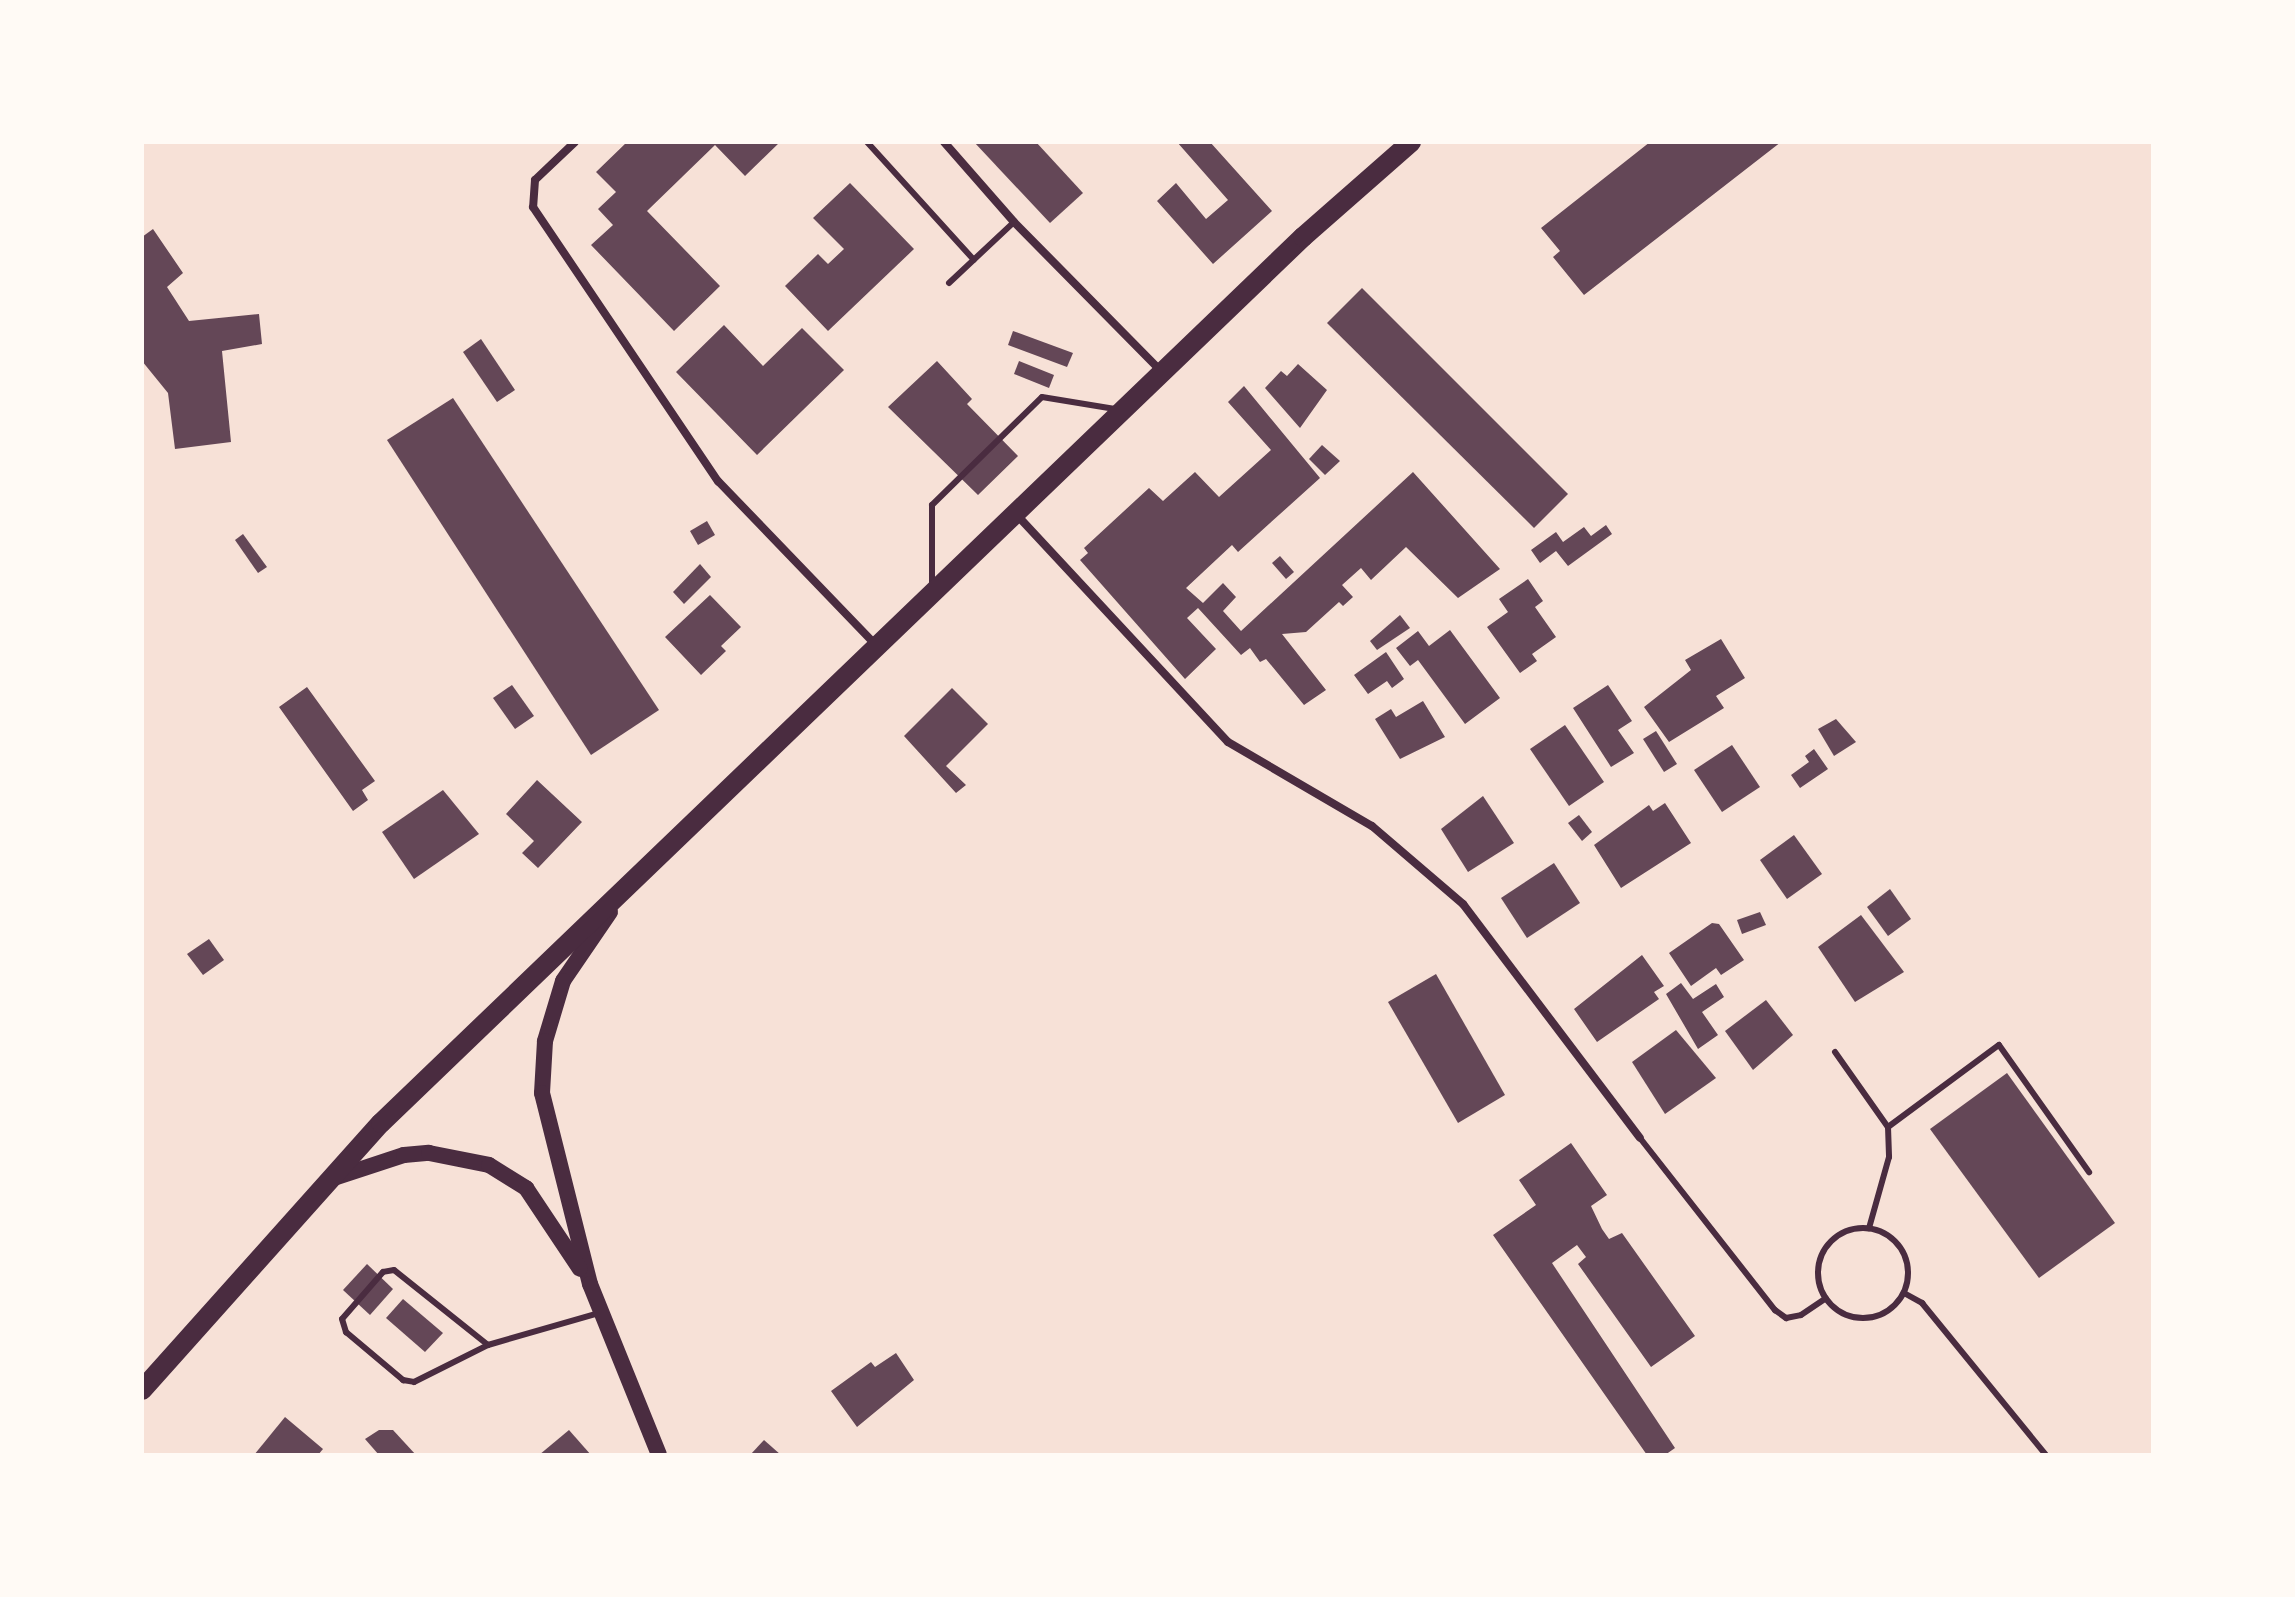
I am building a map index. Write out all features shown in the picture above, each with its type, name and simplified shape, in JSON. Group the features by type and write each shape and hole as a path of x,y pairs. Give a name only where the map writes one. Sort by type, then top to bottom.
{"main road":[{"path":"142,1390 322,1183 1122,411 1411,142"},
{"path":"633,882 574,961 545,1041 545,1116 590,1284 659,1455"},
{"path":"322,1183 404,1155 451,1154 489,1165 533,1196 590,1284"}],"street":[{"path":"575,142 535,180 533,207 718,481 877,647"},
{"path":"944,142 1014,222 1162,373"},
{"path":"1016,514 1228,742 1372,826 1463,904 1640,1138"}],"lane":[{"path":"867,142 974,260"},
{"path":"949,283 1014,222"},
{"path":"932,594 932,505 1042,397 1122,411"},
{"path":"1888,1127 1999,1045 2089,1172"},
{"path":"1835,1052 1888,1127 1889,1157 1869,1228"},
{"path":"1640,1138 1775,1310 1786,1318 1801,1315 1826,1298"},
{"path":"1869,1228 1883,1232 1903,1251 1908,1279 1904,1293 1894,1305 1867,1318 1837,1309 1826,1298 1818,1268 1823,1253 1842,1233 1869,1228"},
{"path":"488,1345 394,1270 383,1272 342,1319 346,1332 403,1380 414,1382 488,1345 601,1312"},
{"path":"1904,1293 1922,1303 2046,1455"}],"building":[{"path":"627,142 780,142 745,176 715,145 647,211 720,286 674,331 591,245 613,225 598,209 616,192 596,172"},
{"path":"974,142 1036,142 1083,193 1050,223"},
{"path":"1177,142 1210,142 1272,211 1213,264 1157,201 1176,183 1206,219 1228,200"},
{"path":"1650,142 1781,142 1584,295 1553,257 1560,251 1541,228"},
{"path":"850,183 914,249 828,331 785,286 818,254 828,264 844,249 813,218"},
{"path":"153,229 183,273 167,287 189,321 259,314 262,344 222,351 231,442 175,449 168,393 142,361 142,237"},
{"path":"1362,288 1568,494 1534,528 1327,323"},
{"path":"724,325 763,366 802,328 844,370 757,455 676,372"},
{"path":"1013,331 1073,353 1067,367 1008,345"},
{"path":"481,339 515,390 497,402 463,352"},
{"path":"937,361 972,399 967,404 1018,456 978,495 888,407"},
{"path":"1019,361 1054,375 1049,388 1014,374"},
{"path":"1298,364 1327,390 1300,428 1265,388 1281,371 1287,376"},
{"path":"1244,386 1320,478 1238,552 1232,545 1186,588 1203,603 1223,583 1236,597 1223,611 1241,631 1413,472 1500,569 1458,598 1406,547 1371,580 1361,568 1342,585 1353,597 1343,606 1339,602 1306,632 1282,634 1326,690 1304,705 1266,659 1260,662 1250,648 1241,655 1198,608 1187,618 1216,649 1185,679 1080,560 1088,553 1084,548 1149,488 1163,501 1195,472 1219,497 1271,450 1228,402"},
{"path":"453,398 659,710 591,755 387,440"},
{"path":"1322,445 1340,461 1325,475 1309,459"},
{"path":"707,521 715,535 698,545 690,531"},
{"path":"1606,525 1612,534 1568,566 1556,551 1540,563 1531,550 1556,532 1563,542 1584,527 1591,536"},
{"path":"243,534 267,567 258,573 235,540"},
{"path":"1280,556 1294,572 1286,579 1272,563"},
{"path":"700,564 711,577 684,604 673,592"},
{"path":"1528,579 1543,601 1535,607 1556,637 1532,654 1537,661 1520,673 1487,627 1508,612 1499,599"},
{"path":"710,595 741,627 721,646 726,651 701,675 665,637"},
{"path":"1400,615 1410,628 1377,650 1370,641"},
{"path":"1450,630 1500,698 1465,724 1418,660 1410,666 1396,648 1418,631 1429,646"},
{"path":"1721,639 1745,678 1716,696 1724,708 1669,742 1644,707 1691,670 1685,660"},
{"path":"1386,652 1404,679 1392,688 1387,681 1368,694 1354,675"},
{"path":"512,685 534,716 515,729 493,698"},
{"path":"1608,685 1632,721 1618,730 1634,753 1611,767 1573,708"},
{"path":"307,687 375,781 362,790 368,800 353,811 279,707"},
{"path":"952,688 988,724 946,766 966,785 956,793 904,736"},
{"path":"1423,701 1445,737 1400,759 1375,719 1391,709 1396,717"},
{"path":"1836,719 1856,742 1834,756 1818,729"},
{"path":"1565,725 1604,782 1569,806 1530,749"},
{"path":"1656,731 1677,764 1664,772 1643,739"},
{"path":"1732,745 1760,787 1722,812 1694,770"},
{"path":"1814,749 1828,769 1800,788 1791,775 1809,762 1805,756"},
{"path":"537,780 582,822 538,868 522,853 534,841 506,814"},
{"path":"443,790 479,834 414,879 382,832"},
{"path":"1483,796 1514,843 1468,872 1441,829"},
{"path":"1665,803 1691,843 1621,888 1594,845 1649,805 1653,811"},
{"path":"1579,815 1592,832 1582,841 1568,823"},
{"path":"1794,835 1822,874 1787,899 1760,860"},
{"path":"1554,863 1580,903 1527,938 1501,898"},
{"path":"1890,889 1911,919 1888,936 1867,907"},
{"path":"1760,912 1766,925 1742,934 1737,920"},
{"path":"1861,915 1904,972 1855,1002 1818,947"},
{"path":"1712,923 1719,924 1744,960 1721,975 1716,968 1691,986 1669,953"},
{"path":"209,939 224,960 203,975 187,954"},
{"path":"1642,955 1664,986 1654,992 1659,999 1597,1042 1574,1009"},
{"path":"1436,974 1505,1095 1458,1123 1388,1002"},
{"path":"1681,983 1693,999 1716,984 1724,997 1702,1012 1718,1035 1698,1049 1666,994"},
{"path":"1766,1000 1793,1035 1753,1070 1725,1031"},
{"path":"1676,1030 1716,1078 1665,1114 1632,1062"},
{"path":"2007,1073 2115,1223 2039,1278 1930,1129"},
{"path":"1571,1143 1607,1195 1591,1206 1602,1229 1609,1239 1622,1233 1695,1336 1651,1367 1578,1264 1586,1257 1577,1245 1552,1263 1675,1448 1665,1455 1647,1455 1493,1235 1536,1205 1519,1180"},
{"path":"367,1264 393,1289 370,1315 343,1290"},
{"path":"403,1299 443,1333 425,1352 386,1318"},
{"path":"896,1353 914,1380 857,1427 831,1391 871,1362 875,1367"},
{"path":"285,1417 323,1449 318,1455 254,1455"},
{"path":"379,1430 393,1430 416,1455 379,1455 365,1439"},
{"path":"569,1430 591,1455 539,1455"},
{"path":"764,1440 781,1455 750,1455"}]}
